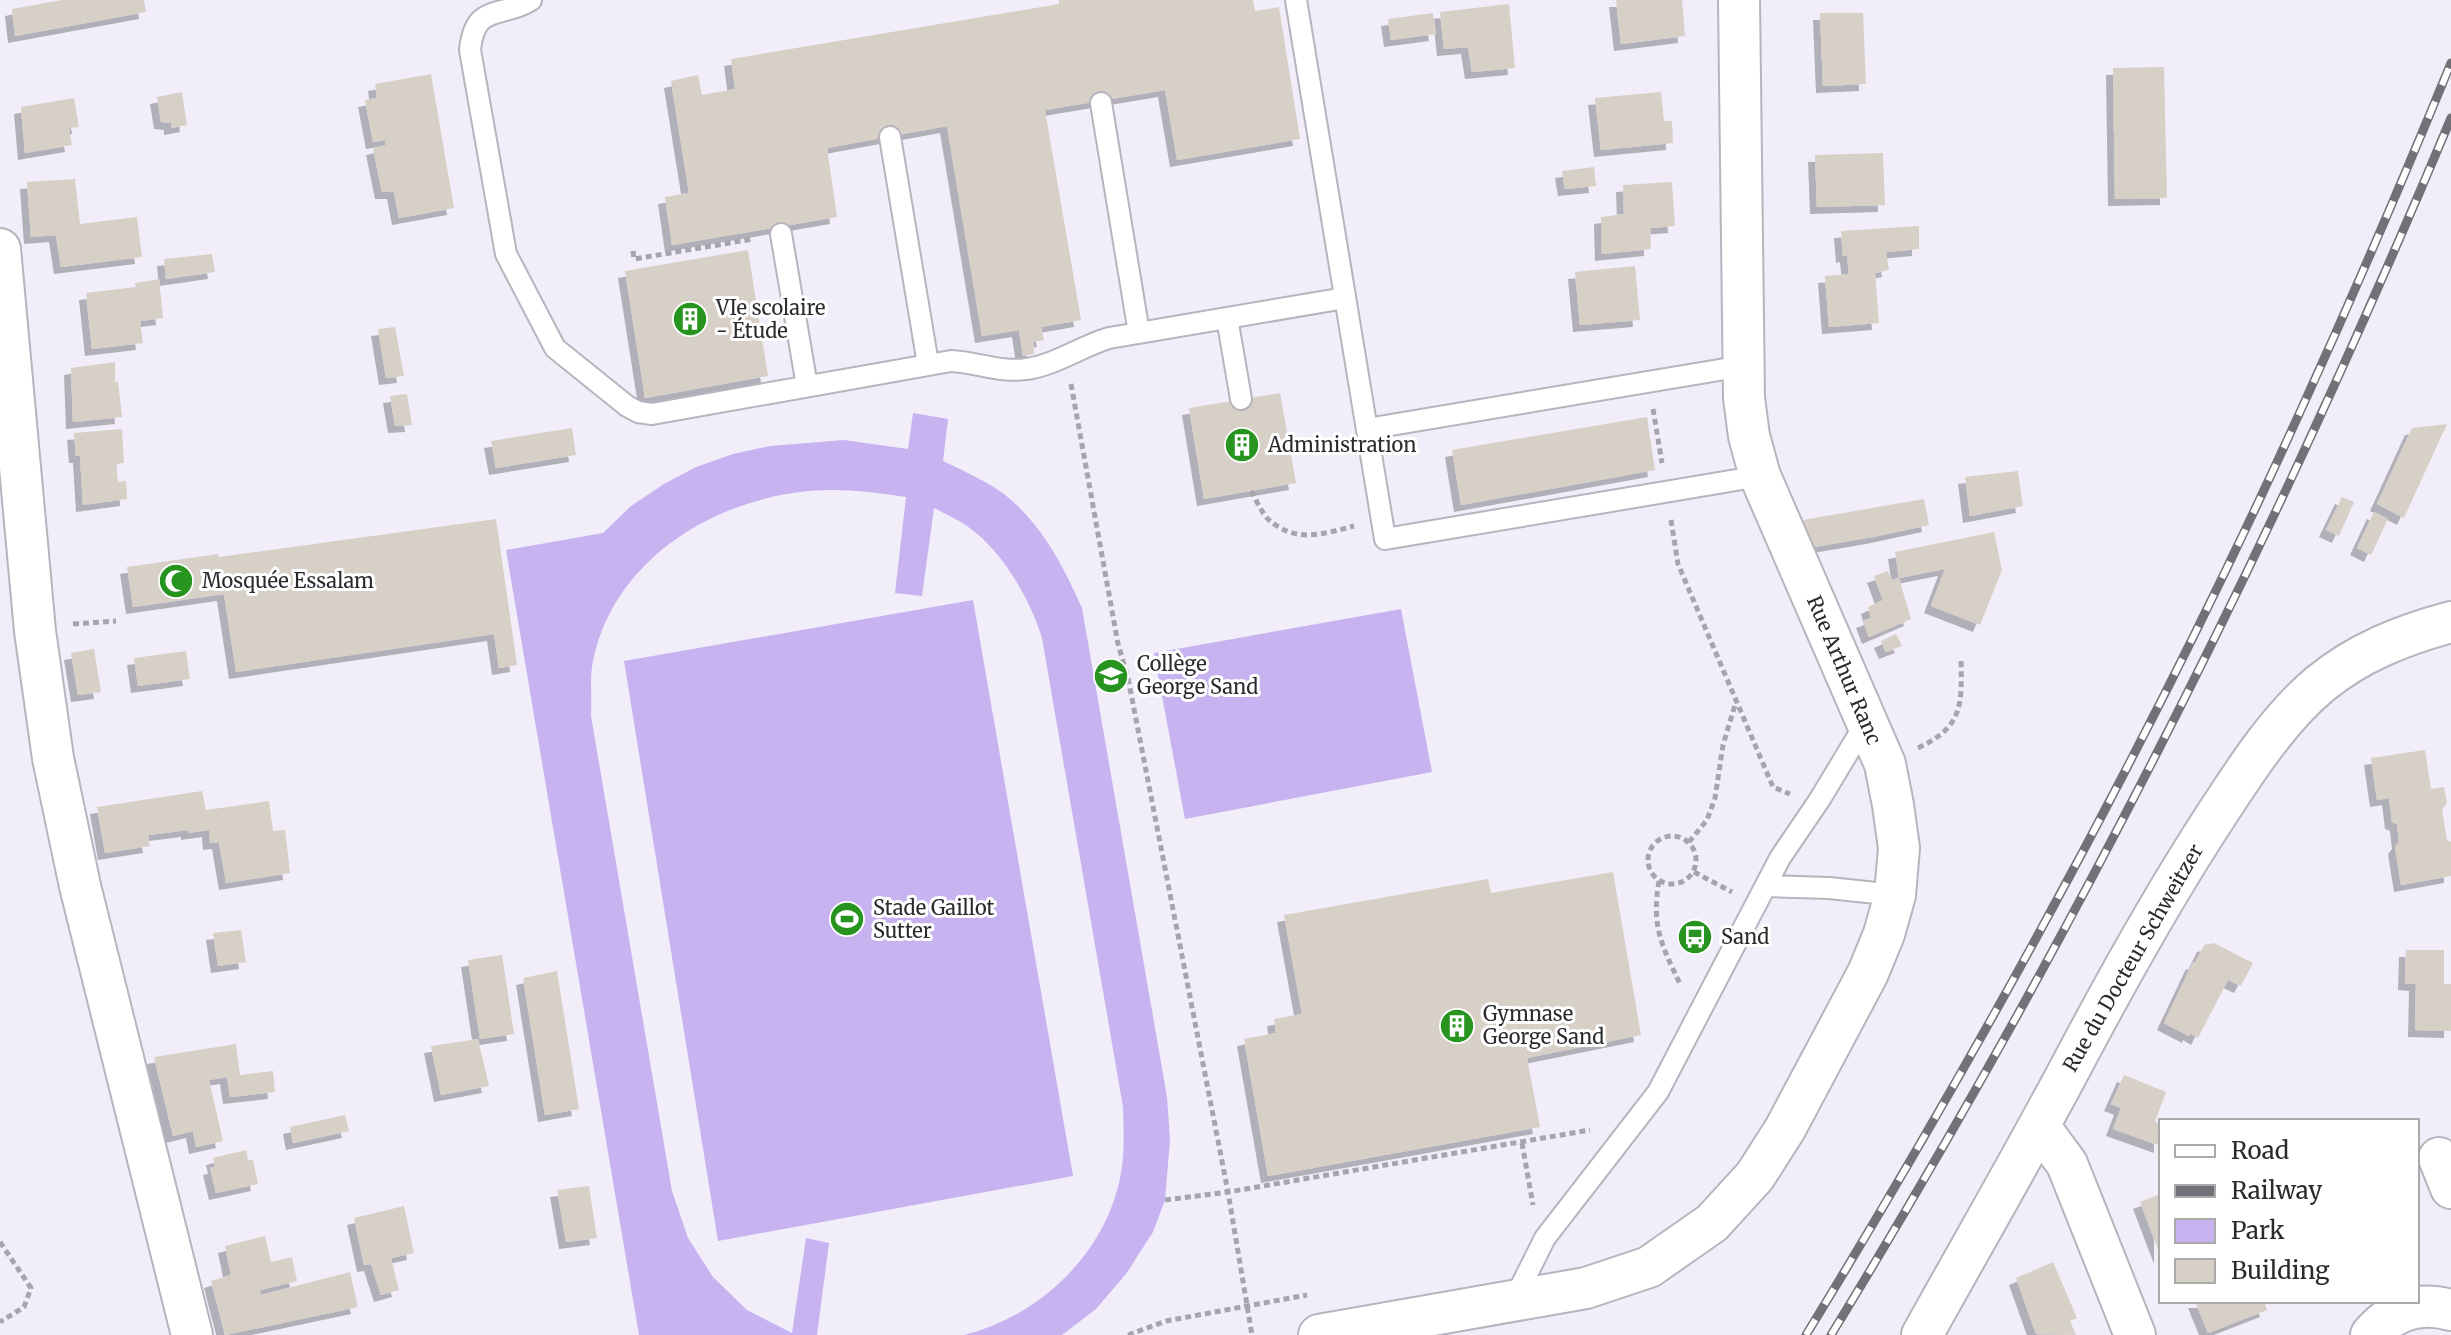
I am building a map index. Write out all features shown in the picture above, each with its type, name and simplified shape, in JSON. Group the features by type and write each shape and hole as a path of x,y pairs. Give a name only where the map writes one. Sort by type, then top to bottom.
{"street":[{"name":"Rue Arthur Ranc","path":"1319,1335 1586,1288 1649,1267 1712,1223 1755,1176 1785,1129 1868,973 1884,934 1895,895 1899,848 1885,764 1760,476 1749,436 1743,366 1739,0"},
{"path":"0,249 35,631 53,758 80,886 192,1335"},
{"name":"Rue du Docteur Schweitzer","path":"1922,1335 2164,895 2236,784 2284,722 2319,684 2347,664 2390,642 2451,622"},
{"path":"2039,1126 2067,1164 2135,1335"},
{"path":"2371,1335 2381,1323 2414,1306 2429,1305 2451,1310"}],"lane":[{"path":"531,0 520,7 481,19 472,34 470,50 506,254 555,348 638,412 652,414 928,364 968,362 1005,370 1026,369 1047,364 1086,345 1109,338 1345,298"},
{"path":"1296,0 1385,539 1760,476"},
{"path":"1101,103 1139,333"},
{"path":"890,137 928,364"},
{"path":"781,234 807,386"},
{"path":"1227,318 1241,399"},
{"path":"1367,429 1743,366"},
{"path":"1513,1302 1545,1238 1658,1092 1780,858 1867,721"},
{"path":"1761,896 1829,888 1895,895"}],"path":[{"path":"633,251 634,259 781,234"},
{"path":"1065,355 1118,644 1128,678 1228,1192 1252,1335"},
{"path":"1649,381 1678,564 1773,787 1785,794 1820,799"},
{"path":"1251,491 1267,518 1289,532 1314,536 1382,518"},
{"path":"1885,764 1935,740 1951,725 1962,698 1961,660"},
{"path":"1689,842 1707,820 1715,798 1723,745 1736,704"},
{"path":"1674,835 1689,842 1697,856 1694,872 1675,885 1659,881 1649,869 1649,853 1658,840 1674,835"},
{"path":"1694,872 1731,892 1761,896"},
{"path":"1659,881 1655,904 1656,926 1662,947 1697,1018"},
{"path":"1724,905 1731,892"},
{"path":"1676,999 1689,974"},
{"path":"1165,1200 1601,1128"},
{"path":"1522,1143 1534,1214 1542,1205"},
{"path":"0,1242 31,1288 24,1307 0,1322"},
{"path":"1128,1335 1166,1321 1309,1295"}],"green space":[{"path":"913,413 948,419 943,461 1004,494 1029,518 1050,546 1082,608 1167,1097 1170,1140 1165,1200 1153,1232 1126,1274 1096,1309 1062,1335 964,1335 1016,1315 1061,1282 1080,1261 1109,1214 1122,1167 1123,1107 1042,638 1022,592 992,548 967,526 934,508 922,596 895,593 906,497 833,490 771,497 735,508 701,524 670,544 642,568 619,597 602,630 592,667 591,716 672,1191 688,1238 713,1277 747,1310 792,1333 806,1238 829,1243 817,1335 639,1335 506,550 603,533 631,506 664,484 696,467 733,454 770,446 844,440 908,449"},
{"name":"Stade Gaillot Sutter","path":"973,600 1073,1176 718,1241 624,661"},
{"path":"1401,609 1432,772 1185,819 1154,653"}],"building":[{"path":"62,0 144,0 146,12 15,36 12,9"},
{"path":"1059,0 1253,0 1255,11 1279,7 1300,139 1177,160 1165,90 1045,110 1081,320 1041,327 1044,340 1033,342 1034,354 1023,356 1019,330 982,336 947,126 827,148 837,217 672,245 665,197 689,193 671,81 698,75 702,95 735,89 731,59 1059,4"},
{"path":"1616,0 1682,0 1685,36 1621,44"},
{"path":"1509,4 1515,68 1472,72 1468,47 1444,49 1440,12"},
{"path":"1433,13 1436,34 1391,40 1388,19"},
{"path":"1820,13 1863,13 1866,84 1823,86"},
{"path":"2164,67 2167,198 2115,199 2113,68"},
{"path":"431,74 454,208 399,218 394,192 382,192 373,148 386,145 385,140 373,142 365,100 377,98 375,84"},
{"path":"182,92 187,125 171,128 171,123 161,122 157,97"},
{"path":"1661,92 1664,121 1672,121 1673,143 1601,150 1595,98"},
{"path":"74,98 79,127 69,128 72,145 25,153 21,107"},
{"path":"1883,153 1885,205 1817,207 1815,155"},
{"path":"1594,167 1596,186 1565,189 1562,171"},
{"path":"75,179 80,224 137,217 142,257 61,267 56,235 31,237 27,182"},
{"path":"1672,182 1675,226 1650,228 1651,249 1602,254 1601,217 1624,214 1623,185"},
{"path":"1919,226 1919,249 1886,252 1889,270 1875,273 1879,323 1829,327 1825,276 1849,274 1847,255 1843,256 1841,231"},
{"name":"VIe scolaire - Étude","path":"748,250 768,376 645,398 625,271"},
{"path":"212,254 215,272 166,279 164,259"},
{"path":"1635,266 1640,320 1580,325 1575,272"},
{"path":"159,279 163,318 140,321 143,343 92,349 86,293 136,287 135,283"},
{"path":"395,327 404,376 386,378 378,329"},
{"path":"115,362 115,382 118,382 122,417 73,422 71,368"},
{"name":"Administration","path":"1280,393 1296,483 1204,499 1189,408"},
{"path":"407,394 412,425 395,426 390,396"},
{"path":"1647,417 1655,470 1461,505 1452,450"},
{"path":"2447,424 2404,518 2377,504 2412,428"},
{"path":"572,428 576,455 496,468 491,441"},
{"path":"122,429 124,463 116,464 118,482 126,481 127,499 83,505 80,456 76,456 74,433"},
{"path":"2018,471 2023,506 1970,516 1965,477"},
{"path":"2342,497 2354,502 2339,536 2326,530"},
{"path":"1924,499 1929,525 1873,537 1814,547 1803,520"},
{"path":"2374,512 2388,519 2371,555 2357,548"},
{"path":"496,519 517,665 499,668 494,634 236,672 224,594 133,607 127,567"},
{"path":"1994,532 2002,570 1980,625 1931,606 1945,569 1899,578 1895,552"},
{"path":"1888,571 1892,580 1899,578 1911,619 1869,637 1863,621 1871,618 1868,607 1883,600 1874,576"},
{"path":"1896,634 1902,646 1886,652 1881,641"},
{"path":"94,649 101,692 78,695 71,653"},
{"path":"186,651 190,679 138,686 134,658"},
{"path":"2425,750 2431,789 2444,787 2447,803 2442,810 2447,840 2451,842 2451,876 2401,885 2395,847 2399,842 2397,824 2392,822 2389,798 2377,800 2371,758"},
{"path":"202,791 206,810 269,801 273,831 285,830 290,873 226,883 219,842 210,843 209,830 148,835 150,846 105,853 97,807"},
{"name":"Gymnase George Sand","path":"1613,872 1641,1035 1527,1058 1540,1127 1268,1176 1244,1039 1276,1033 1274,1019 1302,1014 1284,915 1488,879 1491,893"},
{"path":"241,930 246,962 218,966 213,933"},
{"path":"2214,943 2253,963 2241,986 2228,980 2198,1038 2164,1023 2193,962 2204,945"},
{"path":"2406,950 2444,950 2444,984 2451,984 2451,1031 2415,1030 2416,984 2405,983"},
{"path":"502,955 514,1034 480,1039 468,960"},
{"path":"557,971 579,1109 545,1115 523,978"},
{"path":"478,1039 489,1086 441,1095 431,1046"},
{"path":"236,1044 240,1075 273,1071 275,1092 230,1097 227,1077 209,1080 223,1141 196,1147 193,1131 173,1136 154,1057"},
{"path":"2124,1075 2166,1092 2155,1122 2159,1123 2159,1145 2113,1129 2121,1108 2111,1104"},
{"path":"345,1115 349,1131 293,1143 290,1127"},
{"path":"246,1150 248,1160 253,1160 258,1184 216,1193 210,1168 215,1167 213,1158"},
{"path":"589,1186 597,1238 566,1242 557,1190"},
{"path":"2159,1195 2159,1252 2140,1202"},
{"path":"404,1206 414,1253 391,1258 399,1290 381,1295 371,1264 364,1265 354,1218"},
{"path":"265,1236 271,1262 292,1257 297,1281 260,1290 261,1295 350,1272 358,1307 225,1335 211,1281 231,1275 225,1246"},
{"path":"2053,1262 2077,1318 2070,1321 2076,1335 2036,1334 2016,1278"},
{"path":"2196,1303 2265,1303 2267,1310 2208,1333"}],"railway":[{"path":"1806,1335 2004,996 2129,764 2245,530 2320,368 2451,63"},
{"path":"1831,1335 2004,1040 2164,738 2313,431 2451,118"}],"place":[{"name":"VIe scolaire - Étude","path":"690,319"},
{"name":"Administration","path":"1242,445"},
{"name":"Mosquée Essalam","path":"176,581"},
{"name":"Collège George Sand","path":"1111,676"},
{"name":"Stade Gaillot Sutter","path":"847,919"},
{"name":"Sand","path":"1695,937"},
{"name":"Gymnase George Sand","path":"1457,1026"}]}
